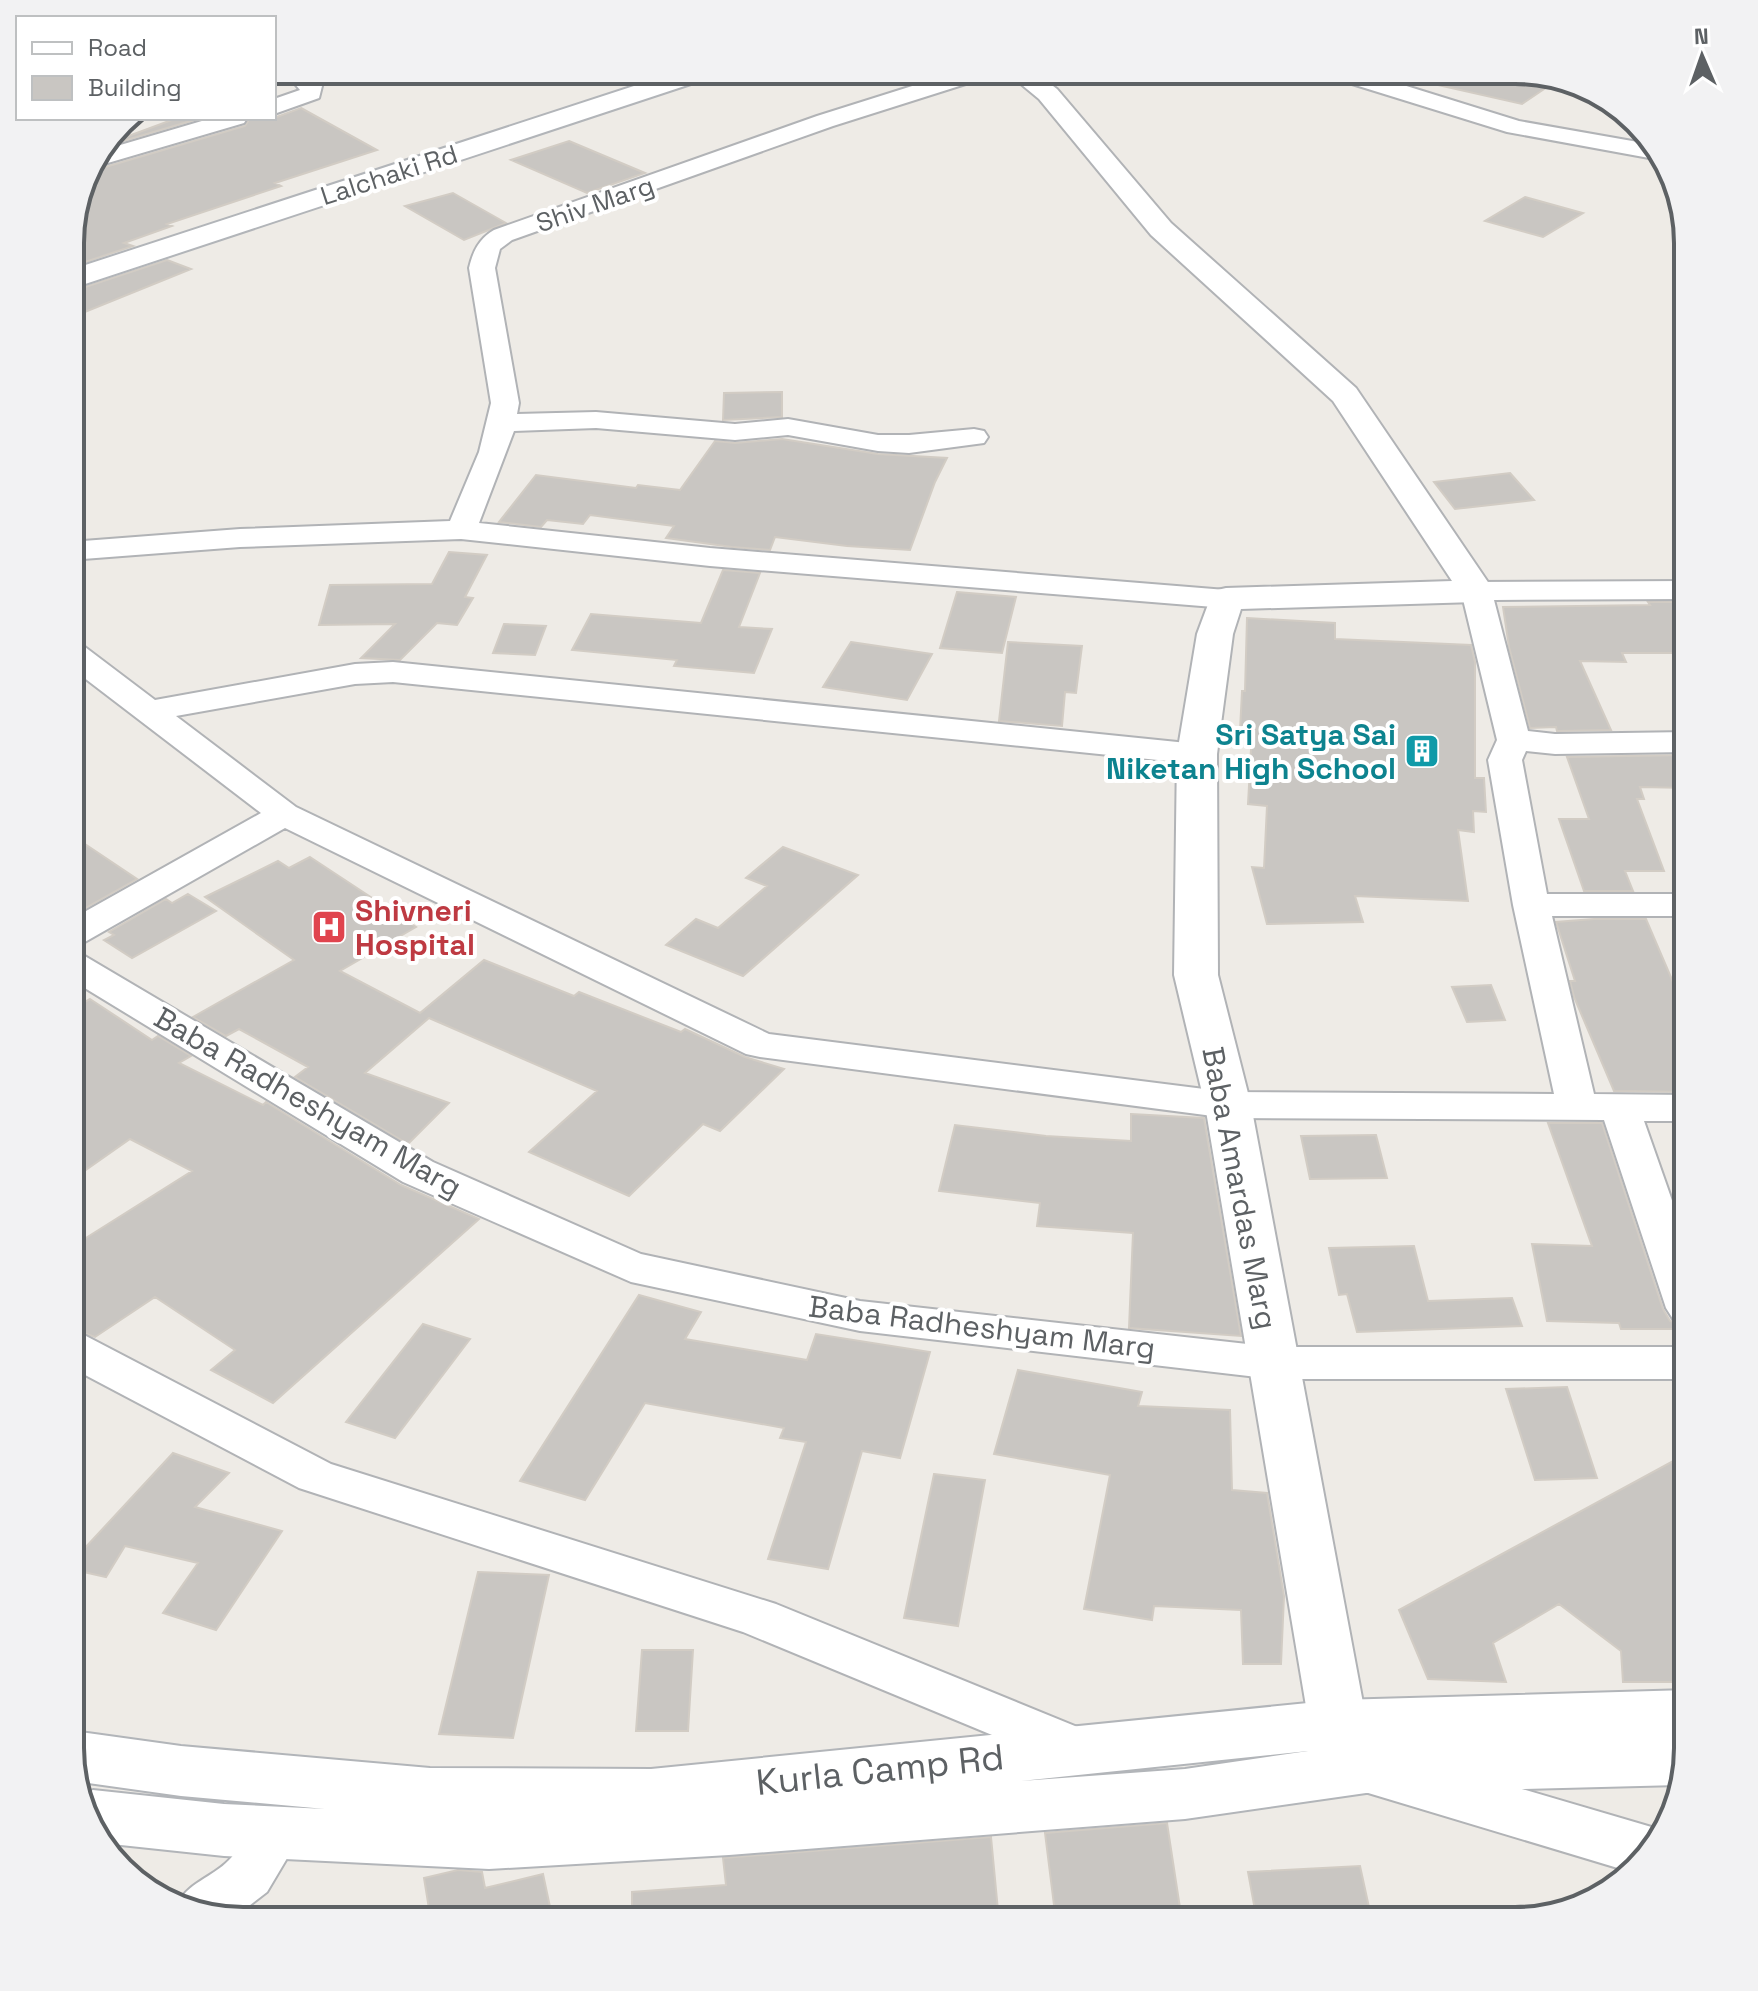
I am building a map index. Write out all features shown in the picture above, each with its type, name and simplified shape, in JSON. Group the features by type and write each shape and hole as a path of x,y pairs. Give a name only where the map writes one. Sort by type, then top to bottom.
{"main road":[{"name":"Lalchaki Rd","path":"362,176 621,84"},
{"name":"Lalchaki Rd","path":"84,274 141,248 362,176 663,84"},
{"path":"1035,84 1048,94 1161,229 1345,395 1476,591"},
{"name":"Lalchaki Rd","path":"84,258 141,248"},
{"path":"1226,599 1476,591"},
{"name":"Baba Amardas Marg","path":"1226,599 1215,634 1197,754 1196,975 1228,1105 1274,1363 1352,1746"},
{"name":"Kurla Camp Rd","path":"99,1817 276,1833 489,1843 714,1830 1185,1794 1352,1746 1674,1715"},
{"path":"1352,1746 1639,1848"},
{"name":"Kurla Camp Rd","path":"84,1758 181,1771 430,1793 651,1794 1079,1750 1352,1746 1673,1760"}],"street":[{"path":"276,106 311,93 309,84"},
{"name":"Shiv Marg","path":"461,530 502,423 505,403 482,268 485,249 492,242 503,235 825,121 942,84"},
{"path":"1376,84 1515,127 1644,150"},
{"path":"111,155 229,120"},
{"path":"502,423 596,420 735,432 788,427 878,443 909,444 974,437"},
{"path":"84,550 240,538 461,530 710,557 1226,599"},
{"path":"1577,1107 1531,905 1505,760 1514,740 1476,591 1674,590"},
{"path":"84,662 284,814 760,1045 1228,1105 1674,1108"},
{"path":"149,711 355,674 393,672 1197,754"},
{"path":"1514,740 1555,744 1674,742"},
{"path":"84,927 284,814"},
{"path":"1531,905 1674,905"},
{"name":"Baba Radheshyam Marg","path":"84,971 418,1172 631,1267 860,1316 1274,1363 1674,1363"},
{"path":"1619,1107 1674,1267"},
{"path":"84,1354 315,1476 759,1618 1079,1750"},
{"path":"211,1904 248,1876 276,1833"}],"building":[{"path":"1433,84 1525,84 1547,87 1522,104"},
{"path":"301,108 377,150 275,183 281,186 167,224 172,226 124,243 133,246 84,262 84,233 89,202 103,168 245,126 249,120 276,120 276,117"},
{"path":"172,120 194,120 121,142 125,137"},
{"path":"569,141 645,173 587,193 511,160"},
{"path":"453,193 506,223 464,240 405,206"},
{"path":"1525,197 1583,213 1543,237 1485,221"},
{"path":"167,260 191,269 84,312 84,287"},
{"path":"782,392 782,417 723,420 724,393"},
{"path":"782,439 878,454 947,458 910,550 775,537 770,550 732,547 666,538 674,526 590,515 583,524 547,520 541,527 499,522 536,475 636,488 638,485 680,490 715,441 735,443"},
{"path":"1510,473 1534,500 1455,509 1434,482"},
{"path":"449,552 487,555 465,597 473,598 457,625 437,623 400,660 361,658 395,624 319,625 330,585 432,584"},
{"path":"723,570 760,573 739,627 772,629 754,673 674,666 677,660 572,650 591,614 701,623"},
{"path":"957,592 1016,597 1002,653 940,648"},
{"path":"1648,602 1674,602 1674,653 1622,653 1626,662 1580,661 1611,730 1530,728 1509,647 1503,607 1650,605"},
{"path":"1247,618 1335,623 1335,639 1471,645 1475,662 1475,778 1484,778 1486,812 1473,811 1474,832 1458,830 1468,901 1355,896 1363,922 1267,924 1252,867 1264,868 1267,806 1248,804 1252,731 1240,731 1242,691 1245,691"},
{"path":"504,624 546,626 535,655 493,653"},
{"path":"851,642 932,654 907,700 823,687"},
{"path":"1008,642 1082,646 1076,693 1065,692 1062,726 999,721"},
{"path":"1674,755 1674,788 1640,787 1644,799 1637,799 1664,871 1625,871 1633,891 1584,891 1559,819 1589,819 1567,757"},
{"path":"84,843 137,879 84,909"},
{"path":"783,847 858,875 743,976 666,945 696,919 718,928 767,886 746,878"},
{"path":"310,857 416,927 340,971 420,1013 484,960 574,996 579,992 681,1032 685,1029 745,1057 784,1069 720,1131 703,1124 629,1196 529,1152 597,1091 429,1018 365,1073 449,1103 408,1144 295,1077 308,1067 239,1029 226,1036 193,1017 294,960 205,897 278,861 289,868"},
{"path":"188,894 216,911 132,958 104,940 114,935 109,932 166,899 172,903"},
{"path":"1646,919 1674,984 1674,1092 1614,1091 1574,997 1570,981 1575,981 1556,922"},
{"path":"1491,985 1505,1020 1467,1022 1452,987"},
{"path":"90,999 152,1040 158,1036 191,1056 179,1063 263,1105 266,1102 401,1185 479,1219 273,1403 211,1370 235,1350 155,1297 95,1337 84,1333 84,1239 192,1171 130,1139 84,1171 84,1002"},
{"path":"1131,1114 1204,1118 1241,1336 1129,1328 1133,1233 1037,1226 1040,1203 939,1191 955,1125 1046,1136 1131,1141"},
{"path":"1548,1123 1602,1123 1663,1309 1674,1322 1674,1329 1621,1329 1619,1323 1547,1321 1532,1244 1592,1246"},
{"path":"1376,1135 1387,1178 1310,1179 1301,1136"},
{"path":"1414,1246 1428,1301 1512,1298 1522,1326 1357,1332 1347,1294 1339,1295 1329,1248"},
{"path":"639,1295 701,1312 685,1339 807,1360 816,1334 930,1352 900,1458 862,1451 828,1569 768,1559 806,1442 780,1438 784,1428 645,1403 585,1500 520,1481"},
{"path":"423,1324 470,1339 395,1438 346,1422"},
{"path":"1018,1370 1142,1392 1138,1406 1230,1410 1232,1490 1267,1493 1284,1596 1281,1664 1243,1664 1241,1610 1154,1606 1152,1620 1084,1609 1110,1475 994,1454"},
{"path":"1567,1387 1597,1478 1535,1480 1506,1389"},
{"path":"173,1453 229,1473 195,1507 282,1531 216,1630 163,1613 198,1563 125,1546 106,1577 84,1572 84,1549"},
{"path":"1674,1461 1674,1682 1623,1682 1621,1651 1559,1604 1493,1643 1506,1682 1428,1679 1399,1610"},
{"path":"934,1474 985,1480 958,1626 904,1618"},
{"path":"478,1572 549,1575 513,1738 439,1734"},
{"path":"642,1650 693,1650 688,1731 636,1731"},
{"path":"1167,1823 1180,1907 1054,1907 1045,1833"},
{"path":"991,1837 998,1907 632,1907 632,1892 726,1885 723,1858"},
{"path":"1360,1866 1369,1907 1254,1907 1248,1872"},
{"path":"458,1870 482,1872 485,1888 543,1874 550,1907 429,1907 424,1878"}],"place":[{"name":"Sri Satya Sai Niketan High School","path":"1422,751"},
{"name":"Shivneri Hospital","path":"329,927"}]}
